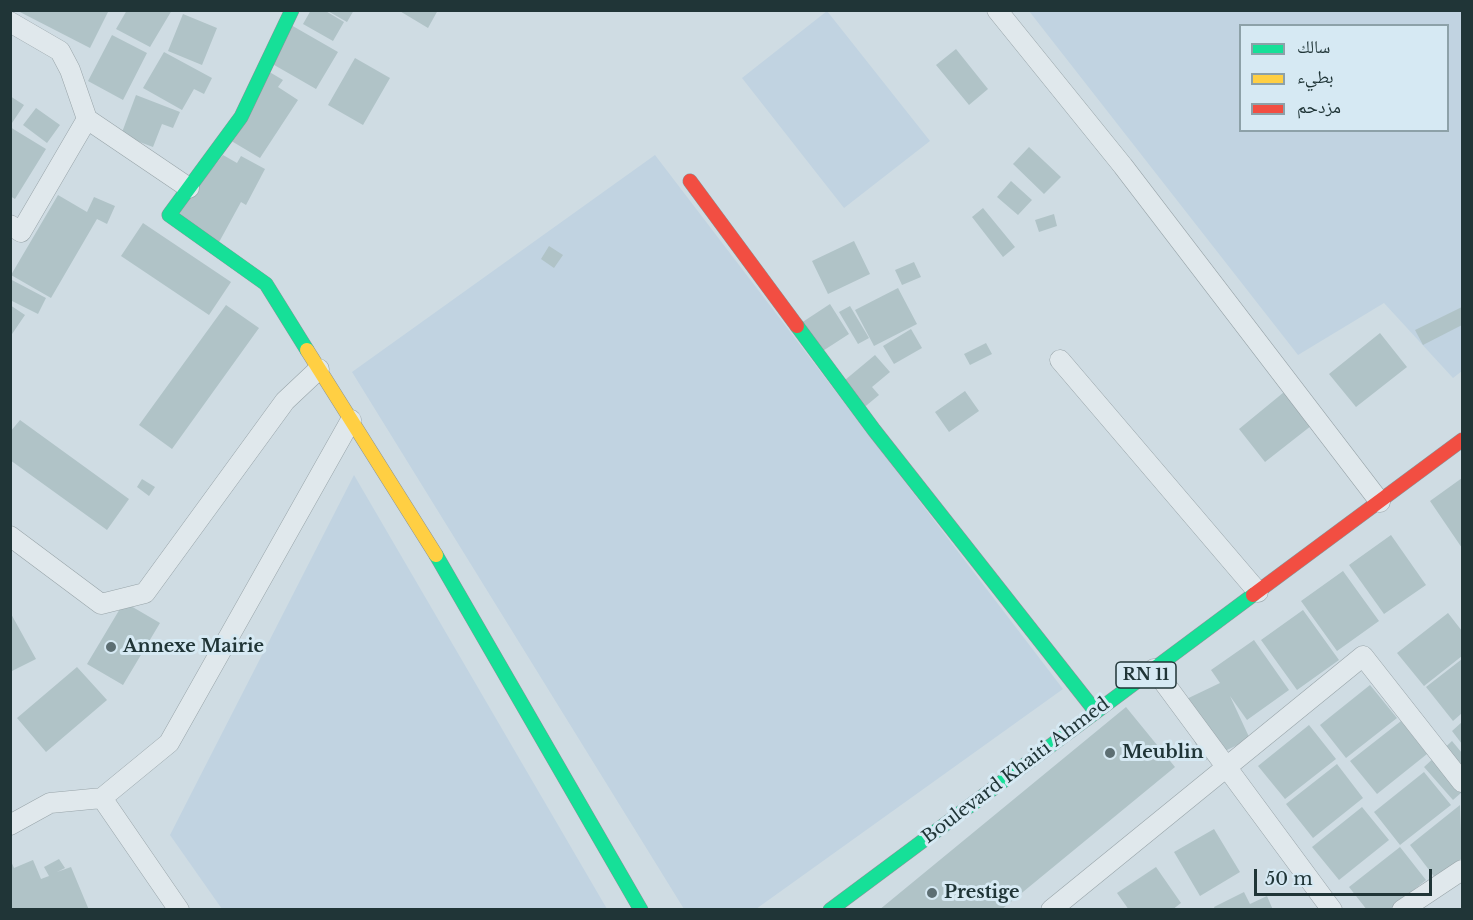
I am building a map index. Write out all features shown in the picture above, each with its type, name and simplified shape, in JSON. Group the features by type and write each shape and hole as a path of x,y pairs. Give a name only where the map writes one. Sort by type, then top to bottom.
{"main road":[{"path":"292,10 241,117 169,215 266,284 447,573 641,909"},
{"path":"690,181 874,430 1096,712"},
{"name":"Boulevard Khaiti Ahmed","path":"830,909 1462,440"}],"street":[{"path":"997,10 1124,166 1380,501"},
{"path":"10,22 60,51 70,70 87,119 189,188"},
{"path":"10,225 21,232 87,119"},
{"path":"1060,360 1258,592"},
{"path":"10,536 101,604 145,592 285,401 319,369"},
{"path":"10,812 50,803 102,798 169,743 351,420"},
{"path":"1051,909 1363,656 1462,782"},
{"path":"1154,669 1332,909"},
{"path":"102,798 179,909"},
{"path":"10,825 50,803"},
{"path":"1402,909 1462,870"}],"shaded area":[{"path":"827,11 930,141 844,208 742,78"},
{"path":"1029,11 1462,11 1462,371 1453,378 1384,303 1298,355"},
{"path":"655,155 1063,689 756,909 684,909 352,372"},
{"path":"354,475 607,909 222,909 170,835"}],"building":[{"path":"16,10 109,10 90,48"},
{"path":"127,10 172,10 150,47 116,29"},
{"path":"311,10 324,10 344,22 333,41 303,24"},
{"path":"326,10 354,10 347,22"},
{"path":"398,10 438,10 428,28"},
{"path":"183,14 217,28 202,65 168,51"},
{"path":"291,25 338,52 316,89 269,62"},
{"path":"112,35 147,53 123,100 88,81"},
{"path":"956,49 988,89 969,105 936,65"},
{"path":"164,52 212,78 204,94 194,89 182,110 143,88"},
{"path":"355,58 390,78 363,125 328,105"},
{"path":"261,67 283,80 278,87 298,100 260,158 228,139"},
{"path":"136,95 180,112 173,128 162,124 153,147 121,135"},
{"path":"10,96 24,105 10,126"},
{"path":"36,108 60,125 47,143 23,125"},
{"path":"10,127 46,149 15,199 10,196"},
{"path":"1029,147 1061,177 1044,194 1013,164"},
{"path":"223,155 237,163 241,156 265,169 246,205 241,202 218,244 171,219"},
{"path":"1011,181 1032,200 1018,215 997,197"},
{"path":"58,195 87,212 94,197 115,206 107,224 97,219 51,298 11,275"},
{"path":"983,208 1015,247 1003,257 972,217"},
{"path":"1054,214 1057,226 1039,232 1035,220"},
{"path":"143,223 231,282 209,315 121,256"},
{"path":"854,241 870,274 828,294 812,261"},
{"path":"549,246 563,255 554,268 541,259"},
{"path":"914,262 921,277 902,285 895,270"},
{"path":"10,279 46,298 38,314 10,300"},
{"path":"898,288 917,324 874,346 855,310"},
{"path":"830,304 849,334 815,356 795,327"},
{"path":"10,305 25,315 10,337"},
{"path":"226,305 259,328 172,449 139,425"},
{"path":"850,306 869,338 858,344 839,312"},
{"path":"1462,307 1462,325 1423,345 1415,330"},
{"path":"911,329 922,348 894,364 883,346"},
{"path":"1380,333 1407,367 1356,407 1329,374"},
{"path":"986,343 992,354 970,365 964,354"},
{"path":"875,355 890,372 872,387 879,395 861,410 839,385"},
{"path":"1289,388 1316,422 1265,462 1239,429"},
{"path":"965,391 979,411 949,432 935,412"},
{"path":"20,420 129,499 107,530 10,460 10,432"},
{"path":"1462,478 1462,548 1430,501"},
{"path":"142,479 155,487 149,496 137,487"},
{"path":"1391,535 1426,585 1384,614 1349,565"},
{"path":"1343,571 1379,621 1337,651 1301,601"},
{"path":"124,602 160,623 123,685 87,664"},
{"path":"1303,610 1339,660 1297,690 1261,640"},
{"path":"10,612 36,659 10,672"},
{"path":"1448,613 1462,631 1462,656 1424,686 1397,653"},
{"path":"1254,640 1289,690 1247,720 1230,696 1250,739 1204,761 1176,704 1220,683 1211,670"},
{"path":"1462,659 1462,713 1453,721 1426,687"},
{"path":"77,667 107,700 46,752 17,718"},
{"path":"1370,685 1397,718 1346,758 1320,725"},
{"path":"1126,707 1175,767 1001,910 879,910"},
{"path":"1401,721 1427,754 1377,794 1350,761"},
{"path":"1462,722 1462,744 1452,731"},
{"path":"1309,725 1336,759 1285,799 1258,766"},
{"path":"1452,741 1462,753 1462,792 1453,800 1424,767"},
{"path":"1337,764 1363,798 1313,838 1286,804"},
{"path":"1424,772 1451,805 1400,845 1374,812"},
{"path":"1460,805 1462,858 1436,879 1410,845"},
{"path":"1362,807 1389,840 1339,880 1312,847"},
{"path":"1214,829 1240,872 1200,896 1174,852"},
{"path":"1400,847 1426,880 1389,910 1367,910 1349,887"},
{"path":"10,859 14,868 33,860 41,879 49,876 44,867 59,859 65,868 57,872 71,867 89,910 10,910"},
{"path":"1156,867 1181,903 1172,910 1129,910 1117,893"},
{"path":"1244,892 1250,904 1267,896 1273,910 1215,910 1214,907"}],"traffic: fast":[{"path":"292,10 241,117 169,215 266,284 307,350"},
{"path":"797,326 874,430 1096,712"},
{"path":"436,555 641,910"},
{"path":"830,910 1253,595"}],"traffic: slow":[{"path":"307,350 436,555"}],"traffic: jam":[{"path":"690,181 797,326"},
{"path":"1253,595 1462,440"}],"place":[{"name":"Annexe Mairie","path":"111,647"},
{"name":"Meublin","path":"1110,753"},
{"name":"Prestige","path":"932,893"}]}
